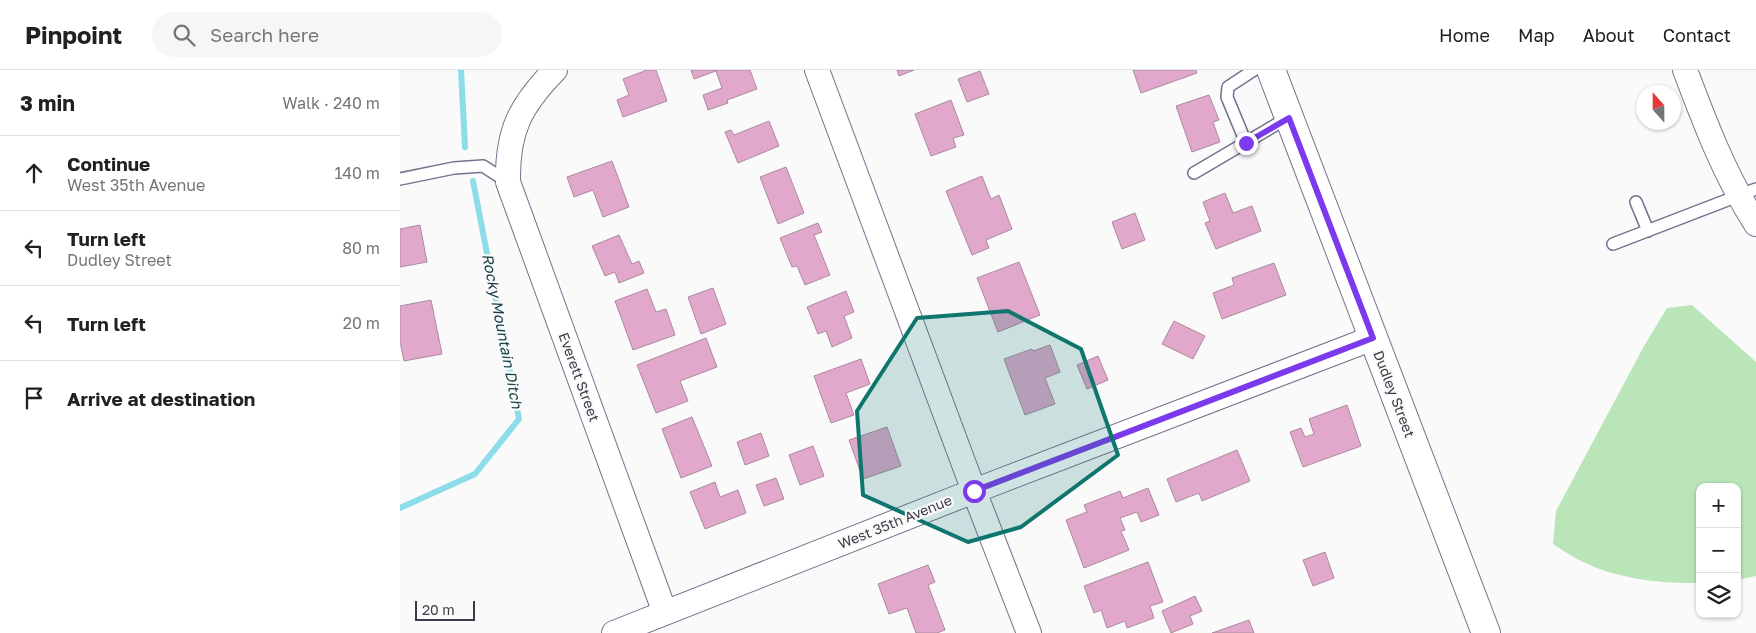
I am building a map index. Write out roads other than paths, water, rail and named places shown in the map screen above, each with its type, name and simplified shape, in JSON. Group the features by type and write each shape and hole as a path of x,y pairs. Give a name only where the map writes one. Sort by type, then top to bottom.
{"street":[{"name":"Everett Street","path":"555,70 522,111 511,138 508,159 508,182 660,621"},
{"path":"817,70 1029,633"},
{"name":"Dudley Street","path":"1271,70 1486,633"},
{"path":"1684,70 1714,142 1748,193 1756,224"},
{"name":"West 35th Avenue","path":"614,633 660,621 974,491 1373,338"}],"lane":[{"path":"1246,143 1227,97 1228,87 1254,70"},
{"path":"1194,172 1289,118"},
{"path":"400,180 454,168 483,166 508,182"},
{"path":"1613,244 1748,193"},
{"path":"1636,202 1648,230"}],"waterway":[{"name":"Rocky Mountain Ditch","path":"461,70 465,147"},
{"name":"Rocky Mountain Ditch","path":"400,508 475,474 519,419 473,181"}]}
